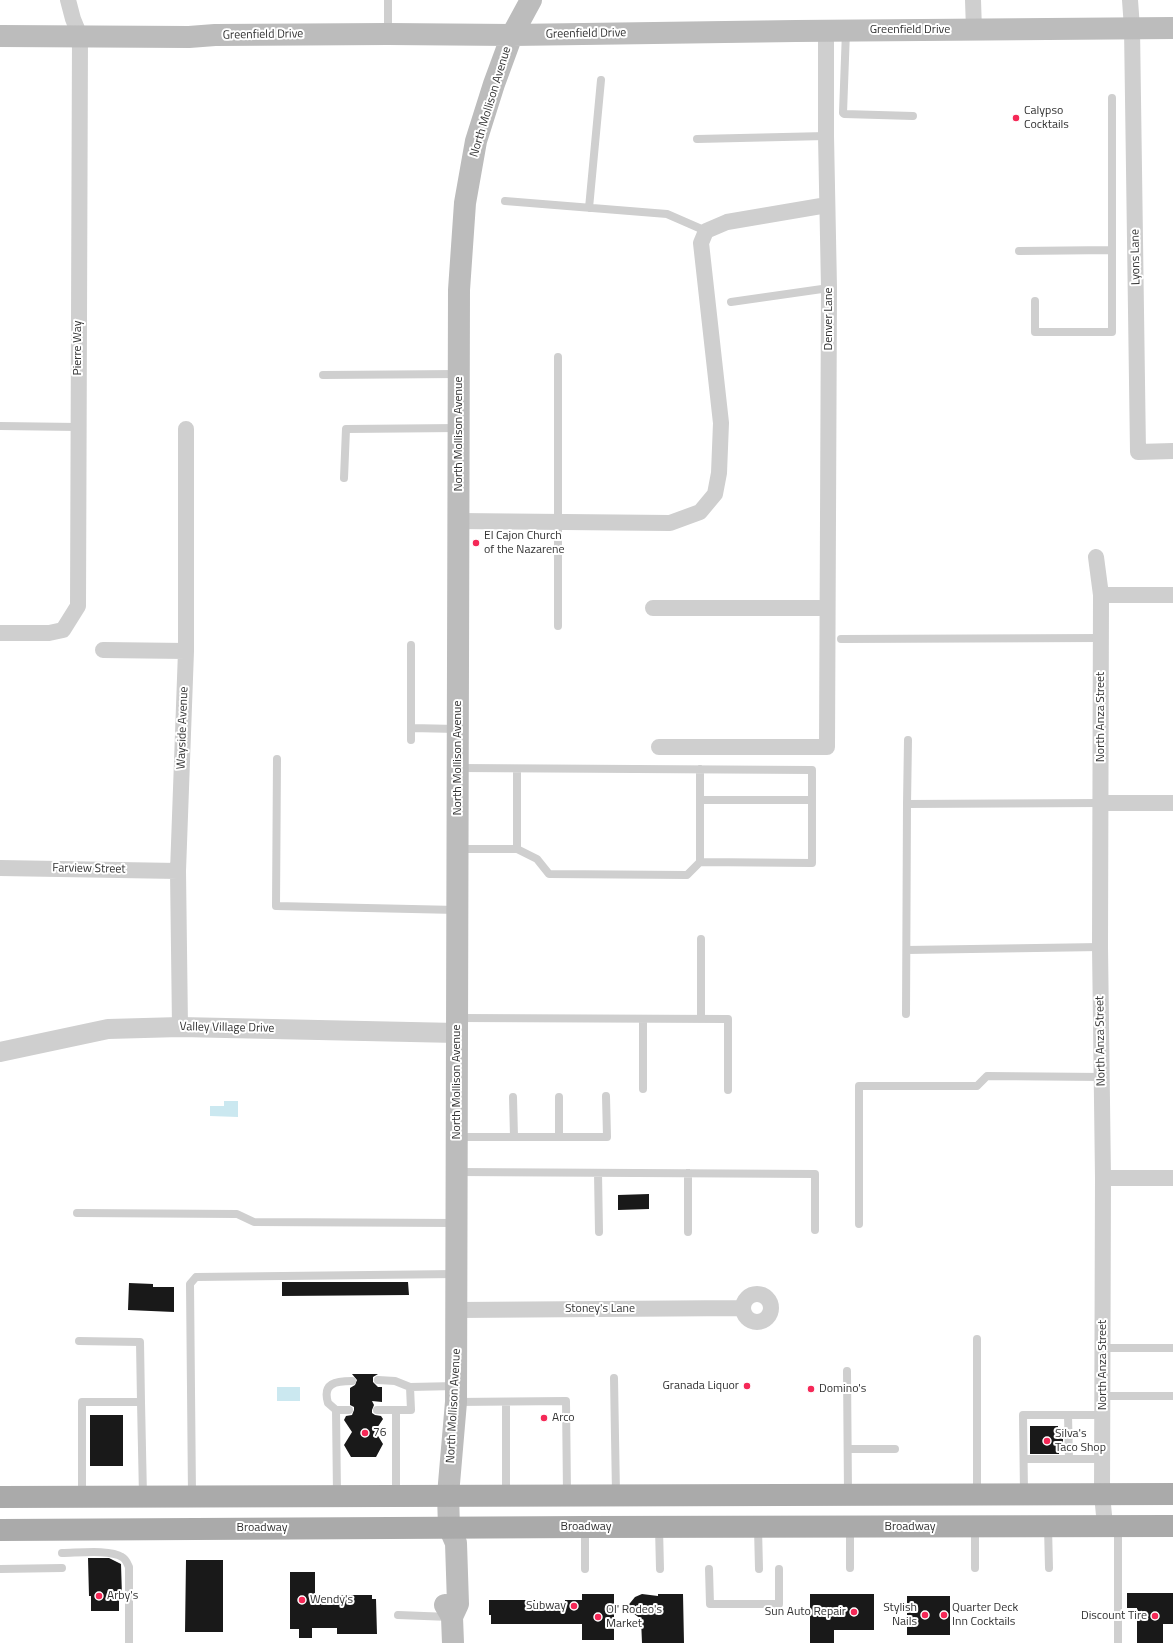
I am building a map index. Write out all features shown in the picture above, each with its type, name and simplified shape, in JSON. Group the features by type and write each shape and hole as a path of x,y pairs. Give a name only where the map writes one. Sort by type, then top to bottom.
{"main road":[{"name":"North Mollison Avenue","path":"453,1643 452,1617 445,1605 442,1574 442,1542 448,1527 448,1495 456,1394 459,290 465,203 476,141 494,84 512,35 531,0"},
{"name":"Greenfield Drive","path":"0,36 189,37 215,35 512,35 836,30 1173,28"},
{"path":"0,1497 1173,1494"},
{"name":"Broadway","path":"0,1530 448,1527 1173,1526"}],"street":[{"name":"Pierre Way","path":"0,633 49,633 63,630 78,606 80,36 73,20 68,0"},
{"path":"973,0 974,30"},
{"path":"1130,0 1132,28"},
{"name":"Lyons Lane","path":"1132,28 1138,452 1173,451"},
{"name":"Denver Lane","path":"659,747 827,747 829,288 826,136 836,30"},
{"path":"458,520 670,523 700,512 715,494 719,473 721,423 701,243 706,231 727,222 827,205"},
{"name":"Wayside Avenue","path":"180,1027 178,871 186,651 186,429"},
{"name":"North Anza Street","path":"1096,557 1101,595 1100,947 1103,1178 1102,1494 1112,1526"},
{"path":"1101,595 1173,595"},
{"path":"653,608 827,608"},
{"path":"103,650 186,651"},
{"path":"1100,803 1173,803"},
{"name":"Farview Street","path":"0,868 178,871"},
{"name":"Valley Village Drive","path":"0,1052 108,1029 180,1027 457,1026"},
{"path":"1103,1178 1173,1178"},
{"name":"Stoney's Lane","path":"457,1310 743,1308"}],"lane":[{"path":"388,0 388,34"},
{"path":"836,30 842,113 914,116"},
{"path":"589,208 601,80"},
{"path":"1035,301 1035,332 1112,332 1112,98"},
{"path":"697,139 826,136"},
{"path":"505,201 667,214 706,231"},
{"path":"1019,251 1112,250"},
{"path":"731,302 829,288"},
{"path":"558,357 558,626"},
{"path":"324,374 459,374"},
{"path":"0,426 78,427"},
{"path":"344,478 346,429 458,428"},
{"path":"841,638 1101,638"},
{"path":"411,645 411,740"},
{"path":"411,728 458,729"},
{"path":"906,1014 908,740"},
{"path":"277,759 276,906 457,910"},
{"path":"458,768 812,770 812,863 700,862 686,875 549,874 537,859 517,849 458,849"},
{"path":"517,769 517,849"},
{"path":"700,769 700,862"},
{"path":"700,800 812,800"},
{"path":"907,804 1100,803"},
{"path":"701,940 701,1019"},
{"path":"907,950 1100,947"},
{"path":"457,1026 643,1019 728,1019 728,1090"},
{"path":"643,1019 643,1089"},
{"path":"859,1224 859,1086 977,1086 987,1076 1102,1077"},
{"path":"457,1137 607,1137 606,1096"},
{"path":"513,1097 514,1137"},
{"path":"559,1097 559,1137"},
{"path":"457,1172 815,1174 815,1230"},
{"path":"598,1173 599,1232"},
{"path":"688,1173 688,1232"},
{"path":"77,1213 237,1214 254,1222 457,1223"},
{"path":"192,1496 190,1284 196,1277 457,1274"},
{"path":"977,1339 977,1494"},
{"path":"79,1341 140,1342 143,1497"},
{"path":"1103,1348 1173,1348"},
{"path":"847,1372 848,1494"},
{"path":"614,1378 616,1495"},
{"path":"378,1380 395,1381 410,1387 506,1402 566,1401 567,1495"},
{"path":"349,1410 336,1410 328,1403 327,1389 332,1383 352,1381"},
{"path":"377,1410 411,1410 410,1387"},
{"path":"1103,1396 1173,1396"},
{"path":"82,1497 82,1402 141,1402"},
{"path":"506,1402 506,1495"},
{"path":"336,1410 336,1496"},
{"path":"396,1410 396,1496"},
{"path":"1024,1494 1023,1415 1103,1415"},
{"path":"1068,1415 1070,1459"},
{"path":"848,1449 895,1449"},
{"path":"1024,1459 1103,1459"},
{"path":"1048,1526 1049,1568"},
{"path":"1112,1526 1118,1643"},
{"path":"585,1527 585,1569"},
{"path":"659,1527 660,1569"},
{"path":"758,1527 759,1569"},
{"path":"850,1527 850,1568"},
{"path":"975,1527 975,1568"},
{"path":"62,1553 110,1553 118,1555 126,1560 129,1567 129,1643"},
{"path":"0,1569 62,1568"},
{"path":"709,1569 710,1604 779,1604 779,1569"},
{"path":"398,1615 452,1617"}],"water":[{"path":"224,1101 238,1101 238,1117 210,1116 210,1106 224,1106"},
{"path":"277,1387 300,1387 300,1401 277,1401"}],"building":[{"path":"649,1194 649,1209 618,1210 618,1195"},
{"path":"282,1282 408,1282 409,1295 282,1296"},
{"path":"129,1283 153,1284 153,1287 174,1287 174,1312 128,1310"},
{"path":"352,1374 378,1374 373,1377 373,1382 378,1387 382,1387 382,1402 372,1401 374,1405 372,1413 381,1416 383,1419 375,1431 383,1444 376,1457 351,1457 344,1445 352,1432 344,1420 346,1416 352,1415 354,1410 354,1407 350,1405 350,1388 355,1385 357,1380"},
{"path":"90,1415 123,1415 123,1466 90,1466"},
{"name":"Silva's Taco Shop","path":"1030,1426 1058,1426 1058,1432 1063,1432 1063,1450 1059,1450 1059,1454 1030,1454"},
{"path":"88,1558 109,1558 121,1564 122,1596 119,1596 119,1611 91,1611"},
{"path":"186,1560 223,1560 223,1632 185,1632"},
{"path":"290,1572 315,1572 315,1599 340,1599 339,1595 372,1595 372,1599 376,1599 377,1634 337,1634 337,1628 312,1628 312,1638 299,1638 299,1629 290,1629"},
{"name":"Discount Tire","path":"1127,1593 1173,1593 1173,1624 1163,1624 1163,1643 1137,1643 1137,1608 1127,1608"},
{"path":"582,1594 614,1594 614,1640 582,1640 582,1624 491,1624 491,1615 489,1615 489,1600 535,1600 535,1602 565,1602 565,1600 582,1600"},
{"path":"642,1594 658,1596 658,1594 683,1594 684,1643 642,1643 641,1619 626,1608 635,1597"},
{"path":"810,1594 874,1594 874,1630 834,1630 834,1643 810,1643"},
{"path":"907,1596 950,1596 950,1635 907,1635"}],"place":[{"name":"Calypso Cocktails","path":"1016,118"},
{"name":"El Cajon Church of the Nazarene","path":"476,543"},
{"name":"Granada Liquor","path":"747,1386"},
{"name":"Domino's","path":"811,1389"},
{"name":"Arco","path":"544,1418"},
{"name":"76","path":"365,1433"},
{"name":"Silva's Taco Shop","path":"1047,1441"},
{"name":"Arby's","path":"99,1596"},
{"name":"Wendy's","path":"302,1600"},
{"name":"Subway","path":"574,1606"},
{"name":"Sun Auto Repair","path":"854,1612"},
{"name":"Stylish Nails","path":"925,1615"},
{"name":"Quarter Deck Inn Cocktails","path":"944,1615"},
{"name":"Discount Tire","path":"1155,1616"},
{"name":"Ol' Rodeo's Market","path":"598,1617"}]}
